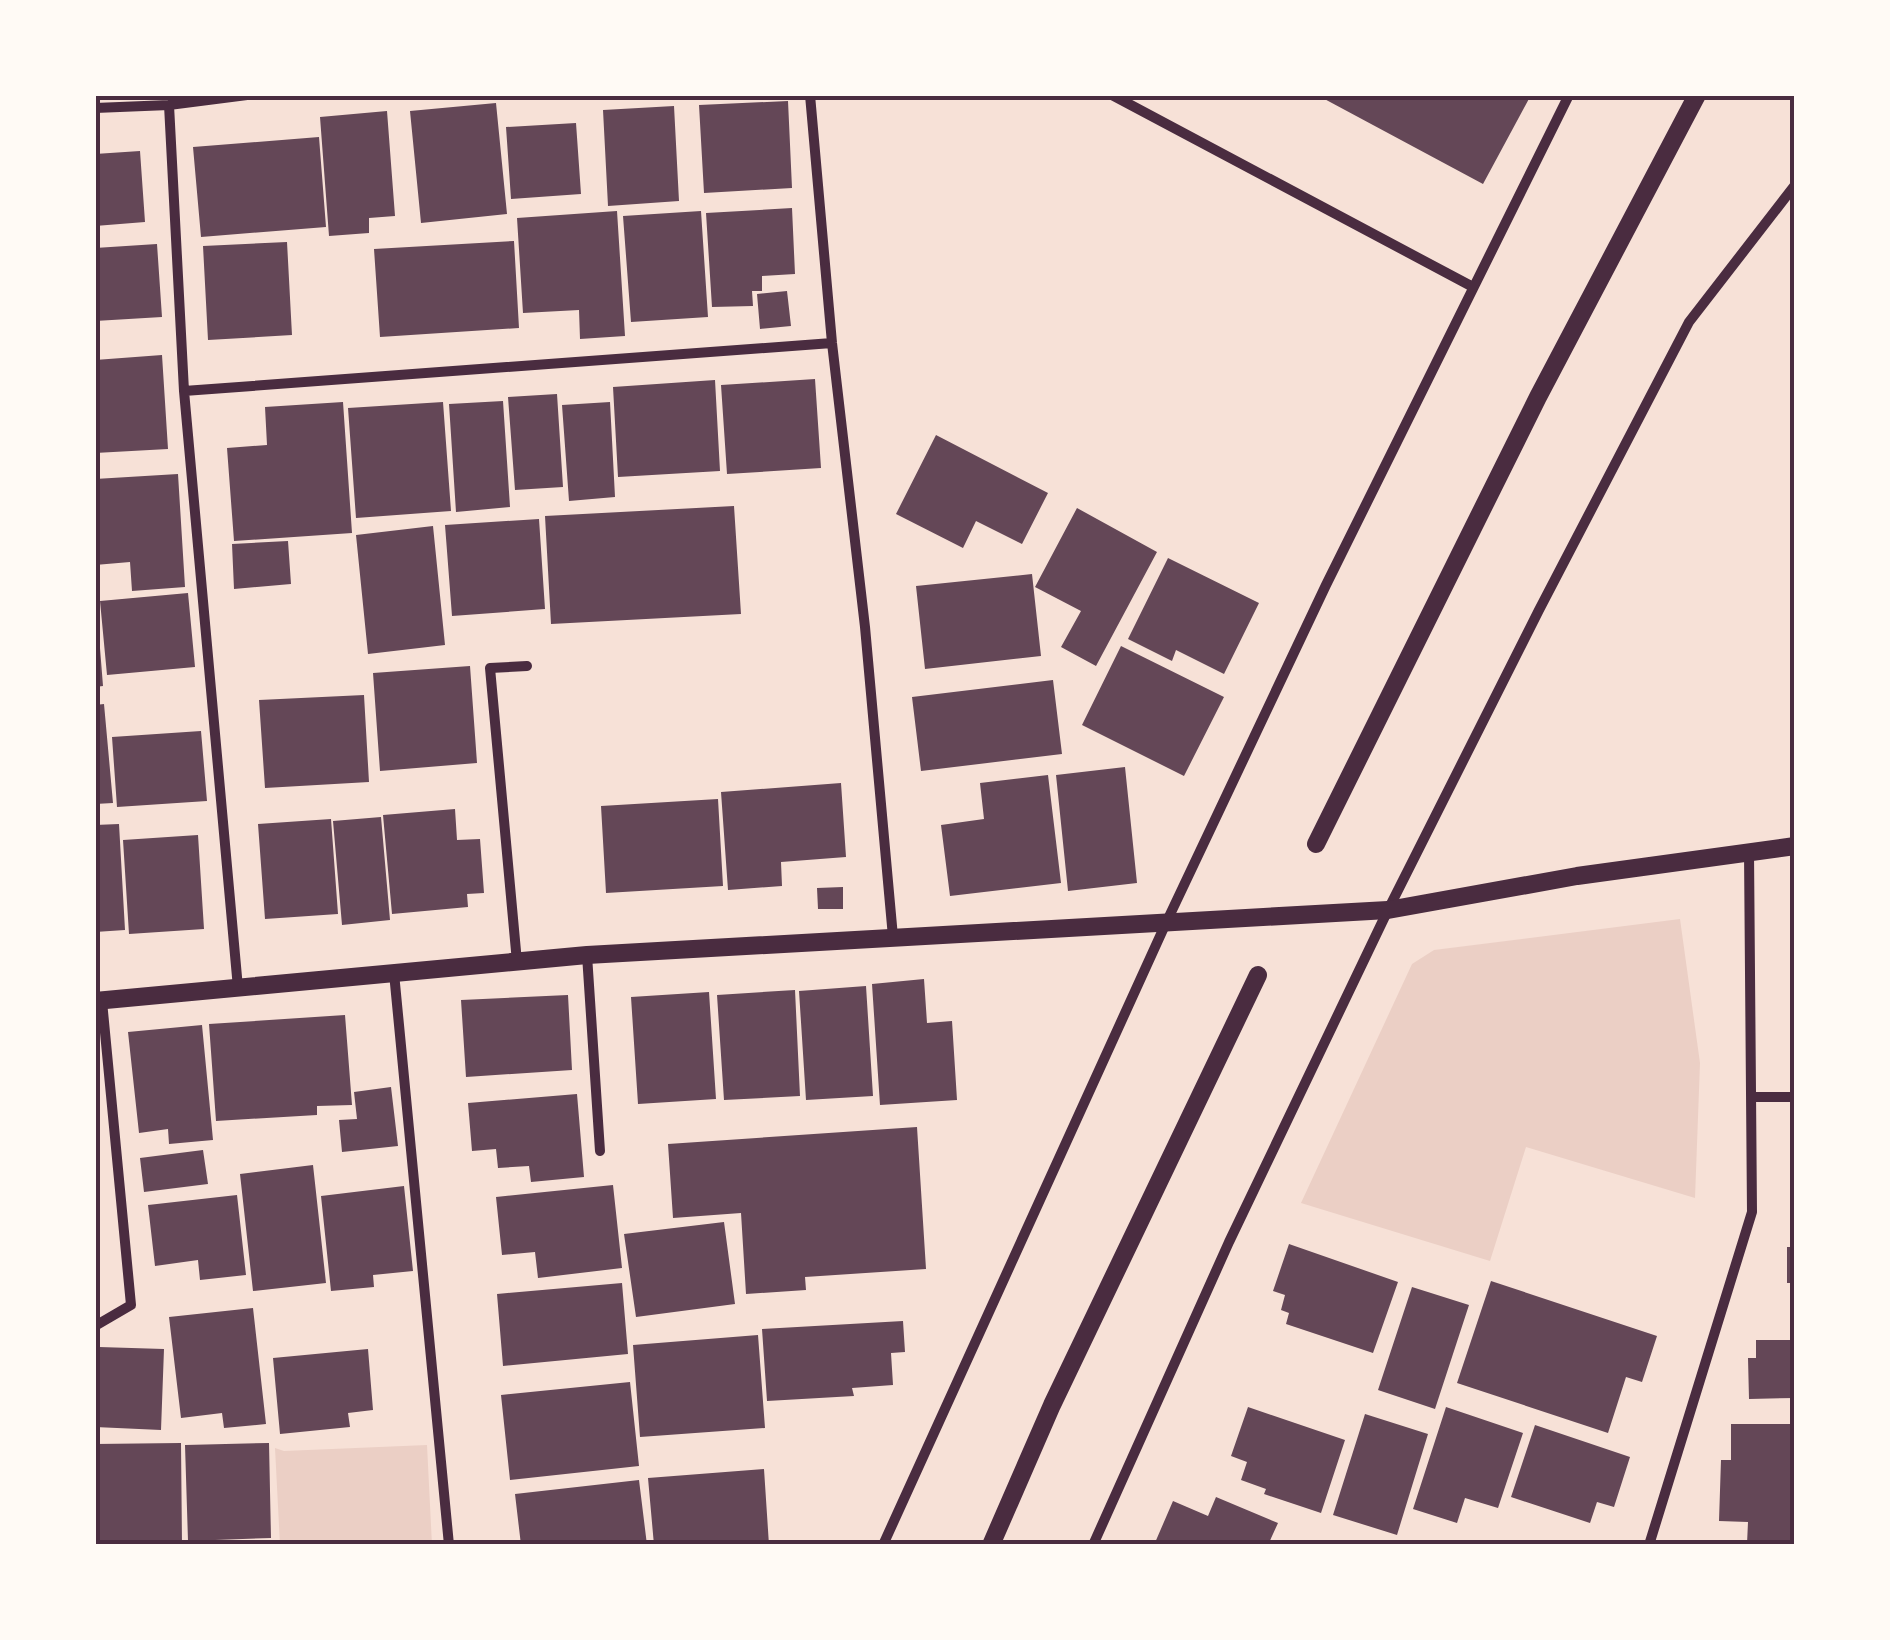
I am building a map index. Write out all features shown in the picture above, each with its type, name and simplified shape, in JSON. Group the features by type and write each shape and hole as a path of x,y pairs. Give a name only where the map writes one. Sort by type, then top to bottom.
{"street":[{"path":"95,108 170,105 247,95"},
{"path":"810,95 832,343 865,627 892,938"},
{"path":"1112,95 1473,287"},
{"path":"883,1545 1166,923 1326,585 1569,95"},
{"path":"1316,844 1538,396 1697,95"},
{"path":"170,105 184,391 238,989"},
{"path":"1093,1545 1229,1242 1388,910 1539,610 1689,322 1795,185"},
{"path":"184,391 832,343"},
{"path":"517,962 490,668 527,666"},
{"path":"95,1326 131,1305 98,1001 587,954 1388,910 1577,876 1795,846"},
{"path":"1649,1545 1752,1212 1749,852"},
{"path":"587,954 600,1151"},
{"path":"394,973 449,1545"},
{"path":"991,1545 1052,1406 1258,975"},
{"path":"1751,1097 1795,1096"}],"shaded area":[{"path":"1680,919 1700,1063 1695,1198 1526,1147 1490,1261 1301,1203 1412,964 1434,950"},
{"path":"427,1445 432,1545 280,1545 275,1448 284,1451"}],"building":[{"path":"1317,95 1531,95 1483,184"},
{"path":"788,101 792,188 704,193 699,105"},
{"path":"496,103 507,214 421,223 410,111"},
{"path":"674,106 679,201 608,206 603,110"},
{"path":"387,111 395,216 369,218 369,233 329,236 320,117"},
{"path":"576,123 581,194 511,199 506,127"},
{"path":"319,137 326,227 201,237 193,147"},
{"path":"140,151 145,222 95,226 95,154"},
{"path":"792,208 795,274 762,276 762,291 752,291 753,306 712,307 706,213"},
{"path":"617,211 625,336 580,339 579,310 523,313 517,218"},
{"path":"701,211 708,317 631,322 623,216"},
{"path":"514,241 519,328 380,337 374,249"},
{"path":"287,242 292,335 208,340 203,246"},
{"path":"157,244 162,317 95,321 95,248"},
{"path":"787,291 791,326 760,329 757,294"},
{"path":"162,355 168,449 95,453 95,360"},
{"path":"815,379 821,468 727,474 721,385"},
{"path":"715,380 720,471 618,477 613,387"},
{"path":"557,394 563,487 515,490 508,397"},
{"path":"503,401 510,507 456,512 449,404"},
{"path":"343,402 352,533 234,541 227,448 267,445 265,407"},
{"path":"443,402 451,511 356,518 348,408"},
{"path":"610,402 615,497 569,501 562,405"},
{"path":"936,435 1048,493 1022,544 976,521 963,548 896,514"},
{"path":"178,474 185,587 132,591 130,562 95,565 95,479"},
{"path":"734,506 741,614 551,624 545,516"},
{"path":"1077,508 1157,552 1096,666 1061,647 1081,611 1035,587"},
{"path":"539,519 545,609 452,616 445,525"},
{"path":"433,526 445,645 368,654 356,535"},
{"path":"288,541 291,584 234,589 232,544"},
{"path":"1168,558 1259,603 1224,674 1176,650 1172,661 1128,639"},
{"path":"1032,574 1041,656 925,669 916,586"},
{"path":"188,593 195,667 107,675 100,601"},
{"path":"95,623 103,686 95,687"},
{"path":"1121,646 1224,697 1184,776 1082,725"},
{"path":"470,666 477,763 380,771 373,673"},
{"path":"1053,680 1062,754 921,771 912,697"},
{"path":"364,695 369,782 265,788 259,700"},
{"path":"104,704 113,803 95,804 95,705"},
{"path":"201,731 207,801 117,807 112,737"},
{"path":"1125,767 1137,883 1068,891 1056,775"},
{"path":"1048,775 1061,883 950,896 941,825 984,819 980,783"},
{"path":"841,783 846,857 781,862 782,886 728,890 721,792"},
{"path":"718,799 723,886 606,893 601,806"},
{"path":"455,809 457,840 480,839 484,893 467,894 468,907 392,914 383,815"},
{"path":"381,817 390,920 342,925 333,821"},
{"path":"331,819 338,914 265,919 258,824"},
{"path":"119,824 125,930 95,932 95,825"},
{"path":"198,835 204,929 129,934 123,840"},
{"path":"843,887 843,909 818,909 817,888"},
{"path":"924,979 927,1023 952,1021 957,1100 880,1105 872,984"},
{"path":"866,986 873,1096 806,1100 799,991"},
{"path":"795,990 800,1096 724,1100 717,995"},
{"path":"709,992 716,1099 638,1104 631,997"},
{"path":"568,995 572,1070 466,1077 461,1000"},
{"path":"345,1015 352,1105 317,1106 317,1115 216,1121 209,1024"},
{"path":"202,1025 213,1140 169,1144 168,1129 139,1133 128,1032"},
{"path":"391,1087 398,1146 342,1152 339,1120 357,1119 354,1092"},
{"path":"577,1094 584,1177 531,1182 529,1166 498,1168 496,1149 472,1151 468,1103"},
{"path":"917,1127 926,1269 805,1277 806,1290 746,1294 741,1213 673,1218 668,1144"},
{"path":"203,1150 208,1184 144,1192 140,1158"},
{"path":"313,1165 326,1283 253,1291 240,1174"},
{"path":"613,1185 622,1268 538,1278 535,1252 502,1255 496,1197"},
{"path":"404,1186 413,1271 373,1275 374,1287 331,1291 321,1196"},
{"path":"237,1195 246,1275 200,1280 198,1260 155,1266 148,1205"},
{"path":"724,1222 735,1304 636,1317 624,1234"},
{"path":"1289,1244 1398,1282 1373,1353 1286,1324 1289,1313 1281,1310 1285,1295 1273,1291"},
{"path":"1787,1247 1795,1247 1795,1283 1787,1283"},
{"path":"1491,1281 1657,1336 1642,1382 1626,1377 1608,1433 1457,1383"},
{"path":"622,1283 628,1354 503,1366 497,1294"},
{"path":"1412,1287 1469,1305 1435,1409 1378,1390"},
{"path":"253,1308 266,1424 224,1428 222,1413 181,1418 169,1317"},
{"path":"903,1321 905,1352 891,1353 893,1385 852,1388 854,1396 767,1401 762,1329"},
{"path":"758,1335 765,1428 640,1437 633,1345"},
{"path":"1756,1340 1795,1340 1795,1398 1749,1399 1748,1358 1756,1358"},
{"path":"99,1347 164,1349 161,1430 95,1427 95,1365 98,1366"},
{"path":"368,1349 373,1410 348,1413 350,1427 280,1434 273,1358"},
{"path":"630,1382 639,1466 510,1480 501,1395"},
{"path":"1248,1407 1345,1440 1321,1513 1264,1494 1266,1489 1241,1480 1247,1462 1231,1456"},
{"path":"1446,1407 1523,1433 1498,1508 1465,1498 1457,1523 1413,1509"},
{"path":"1365,1414 1428,1434 1397,1535 1333,1515"},
{"path":"1731,1424 1795,1424 1793,1544 1747,1544 1748,1522 1719,1521 1721,1460 1731,1460"},
{"path":"1535,1425 1630,1457 1614,1507 1597,1502 1590,1523 1511,1497"},
{"path":"181,1443 182,1545 95,1545 95,1444"},
{"path":"269,1443 271,1538 188,1541 185,1445"},
{"path":"764,1469 769,1545 654,1545 648,1478"},
{"path":"639,1480 647,1545 521,1545 515,1494"},
{"path":"1216,1497 1278,1523 1268,1545 1154,1545 1173,1501 1208,1516"}]}
